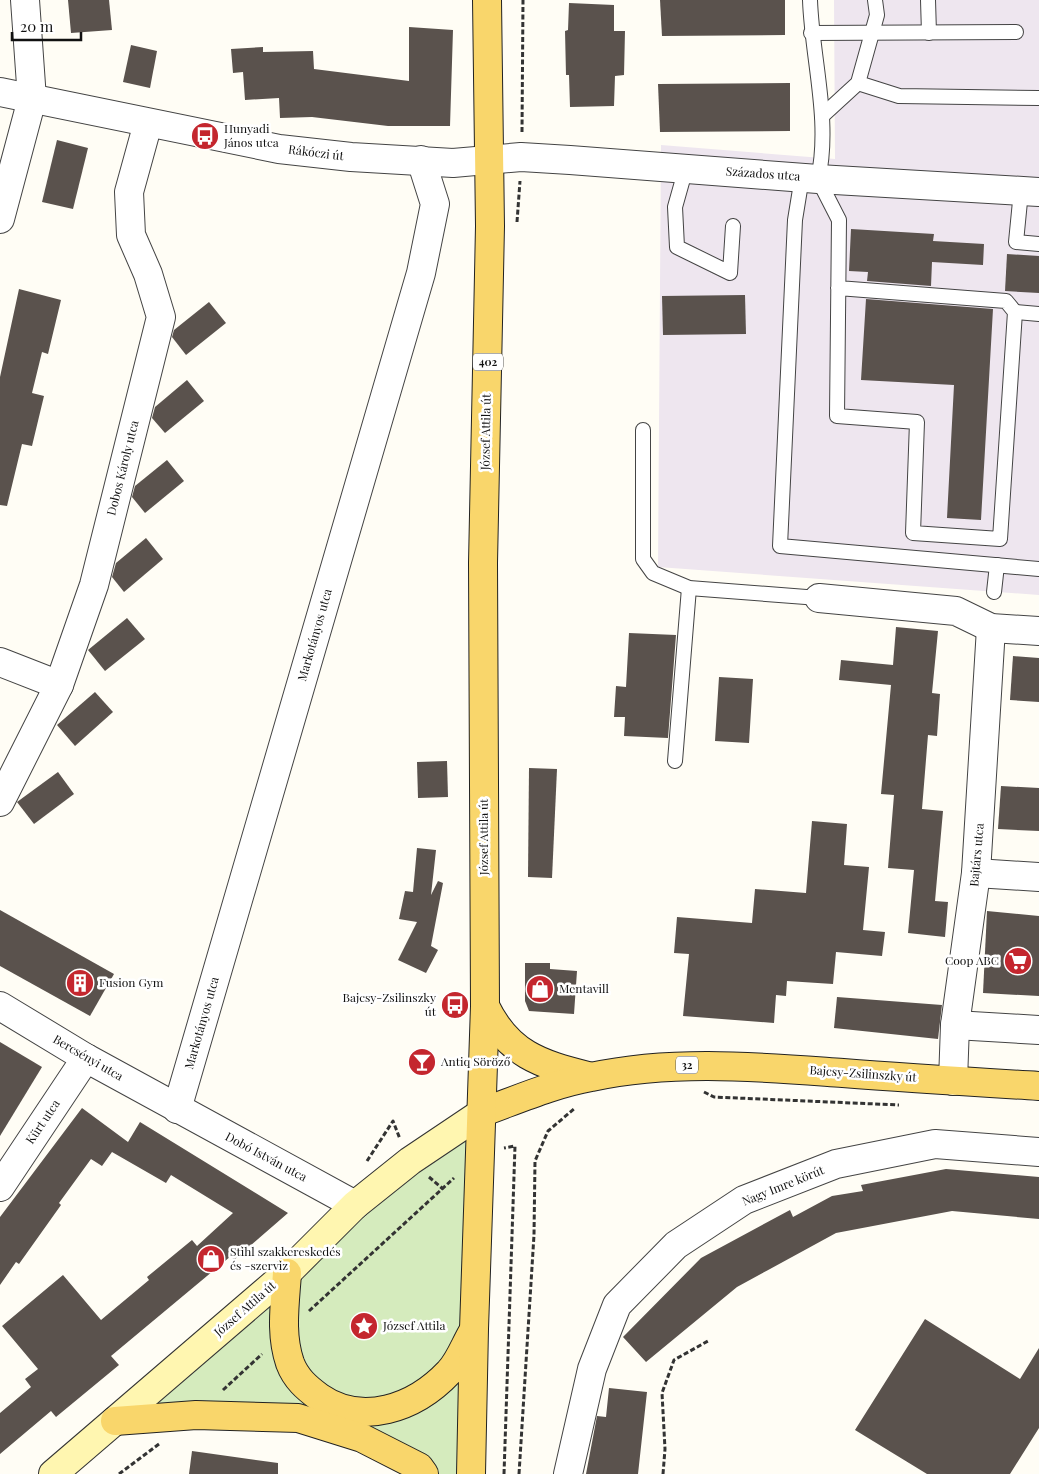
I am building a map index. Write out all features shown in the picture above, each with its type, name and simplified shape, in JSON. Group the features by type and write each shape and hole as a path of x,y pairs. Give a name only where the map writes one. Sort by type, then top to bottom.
{"main road":[{"name":"József Attila út","path":"483,1112 485,1006 483,563 490,226 487,0"},
{"path":"485,1006 495,1026 520,1051 547,1066 591,1076"},
{"name":"Bajcsy-Zsilinszky út","path":"483,1112 545,1089 591,1076 651,1068 697,1065 784,1068 1039,1086"},
{"path":"471,1474 474,1330 483,1112"},
{"path":"287,1273 283,1335 290,1365 304,1387 333,1406 359,1413 379,1412 415,1397 430,1388 450,1371 474,1330"},
{"path":"115,1421 196,1415 298,1418 362,1438 419,1467 424,1474"}],"street":[{"path":"0,219 32,99 25,0"},
{"name":"Rákóczi út","path":"0,92 279,149 351,158 453,163 488,161"},
{"name":"Dobos Károly utca","path":"0,802 59,685 94,586 161,317 148,274 131,235 130,192 148,123"},
{"name":"Százados utca","path":"488,161 522,157 810,178 1030,191"},
{"name":"Markotányos utca","path":"177,1108 421,273 435,204 420,160"},
{"path":"819,598 956,611 991,628 1039,631"},
{"name":"Bajtárs utca","path":"952,1081 955,1025 976,874 991,628"},
{"path":"0,662 59,685"},
{"path":"976,874 1039,877"},
{"name":"Bercsényi utca","path":"0,1006 86,1058 177,1108"},
{"path":"955,1025 1039,1030"},
{"name":"Kürt utca","path":"0,1187 86,1058"},
{"name":"Dobó István utca","path":"177,1108 355,1205"},
{"name":"József Attila út","path":"53,1474 287,1273 355,1205 410,1161 483,1112"},
{"name":"Nagy Imre körút","path":"568,1474 592,1369 616,1305 676,1245 744,1200 836,1164 935,1144 1039,1152"}],"lane":[{"path":"810,0 811,32 822,116 823,155 810,178 795,220 780,546 1039,569"},
{"path":"822,116 858,82 877,15 875,0"},
{"path":"928,0 929,33"},
{"path":"811,32 1016,32"},
{"path":"858,82 899,96 1039,98"},
{"path":"684,175 675,207 677,247 730,273 733,226"},
{"path":"810,178 839,220 838,288 837,416 917,422 913,533 1000,539 1015,312 1006,301 838,288"},
{"path":"1030,191 1016,242 1039,244"},
{"path":"1015,312 1039,314"},
{"path":"643,430 643,559 653,573 689,588 819,598"},
{"path":"994,592 997,565"},
{"path":"676,761 689,588"}],"path":[{"path":"490,226 517,226 522,157 523,0"},
{"path":"698,1088 714,1097 901,1104"},
{"path":"519,1474 534,1235 535,1161 548,1131 577,1106"},
{"path":"362,1168 392,1122 410,1161"},
{"path":"480,1152 514,1146 504,1474"},
{"path":"663,1474 665,1448 662,1393 674,1360 708,1341"}],"shaded area":[{"path":"834,0 1039,0 1039,595 658,567 661,145 835,159"}],"green space":[{"path":"483,1112 471,1474 424,1474 298,1418 115,1421"}],"building":[{"path":"68,0 109,0 112,30 71,33"},
{"path":"660,0 785,0 785,35 662,36"},
{"path":"569,3 614,5 614,31 625,31 624,75 615,76 614,106 570,107 569,75 566,75 565,31 568,30"},
{"path":"409,27 453,30 450,126 388,126 312,117 280,118 279,98 245,100 243,72 233,73 231,49 263,47 263,52 313,51 314,69 409,81"},
{"path":"131,45 157,51 150,88 123,82"},
{"path":"790,83 790,131 660,132 658,84"},
{"path":"57,140 88,148 73,209 42,202"},
{"path":"851,229 934,234 933,241 984,244 983,265 932,262 931,286 867,281 868,272 849,271"},
{"path":"1007,254 1039,256 1039,293 1005,291"},
{"path":"19,289 61,300 48,354 42,352 32,393 44,396 32,446 22,444 7,506 0,505 0,377"},
{"path":"745,295 746,334 663,335 662,296"},
{"path":"866,299 993,309 981,520 947,518 954,385 861,380"},
{"path":"209,302 226,323 186,355 172,337 174,330"},
{"path":"187,380 204,401 165,433 152,418 155,407"},
{"path":"167,460 184,481 145,513 132,497 135,486"},
{"path":"146,538 163,559 124,592 112,577 116,563"},
{"path":"127,618 145,639 105,671 88,650"},
{"path":"896,627 938,631 932,693 940,694 937,736 928,735 922,809 943,811 935,901 948,902 945,937 908,933 914,870 888,868 894,795 881,794 891,685 839,680 841,660 893,665"},
{"path":"629,633 676,635 668,738 624,736 625,717 614,717 616,686 626,687"},
{"path":"1013,656 1039,658 1039,702 1010,700"},
{"path":"719,677 753,679 749,743 715,741"},
{"path":"95,692 113,712 75,746 57,725"},
{"path":"447,761 448,797 418,798 417,762"},
{"path":"529,768 557,769 552,878 528,877"},
{"path":"58,772 74,794 34,824 17,802"},
{"path":"1001,786 1039,788 1039,831 998,829"},
{"path":"812,821 847,824 844,865 869,867 863,930 885,932 882,956 836,952 833,984 787,981 786,996 776,995 774,1023 683,1016 689,954 674,953 677,917 752,923 755,889 806,893"},
{"path":"417,848 436,850 431,895 438,881 443,883 431,946 438,950 426,973 398,960 417,922 399,919 405,891 413,892"},
{"path":"0,910 114,974 90,1016 0,966"},
{"path":"987,911 1039,916 1039,996 983,993"},
{"path":"525,963 550,963 550,969 577,971 574,1014 529,1011 525,1001"},
{"path":"837,997 942,1005 938,1039 834,1028"},
{"path":"0,1042 42,1067 0,1136"},
{"path":"82,1108 128,1142 140,1122 288,1213 234,1260 231,1256 111,1356 119,1365 56,1417 51,1411 0,1454 0,1413 31,1387 25,1379 38,1369 2,1326 63,1275 101,1320 149,1280 147,1277 192,1240 197,1246 233,1213 171,1175 166,1183 112,1152 102,1166 91,1159 59,1203 61,1205 19,1264 16,1262 0,1285 0,1217"},
{"path":"946,1169 1039,1177 1039,1219 952,1211 836,1233 737,1287 646,1362 623,1337 701,1258 790,1210 793,1217 832,1196 863,1191 861,1185"},
{"path":"925,1319 1020,1379 1039,1348 1039,1428 1010,1474 927,1474 855,1430"},
{"path":"609,1388 647,1392 638,1474 586,1474 597,1416 606,1417"},
{"path":"192,1451 278,1463 278,1474 189,1474"}],"place":[{"name":"Hunyadi János utca","path":"205,136"},
{"name":"Coop ABC","path":"1018,961"},
{"name":"Fusion Gym","path":"80,983"},
{"name":"Mentavill","path":"540,989"},
{"name":"Bajcsy-Zsilinszky út","path":"455,1005"},
{"name":"Antiq Söröző","path":"422,1062"},
{"name":"Stihl szakkereskedés és -szerviz","path":"211,1259"},
{"name":"József Attila","path":"364,1326"}]}
